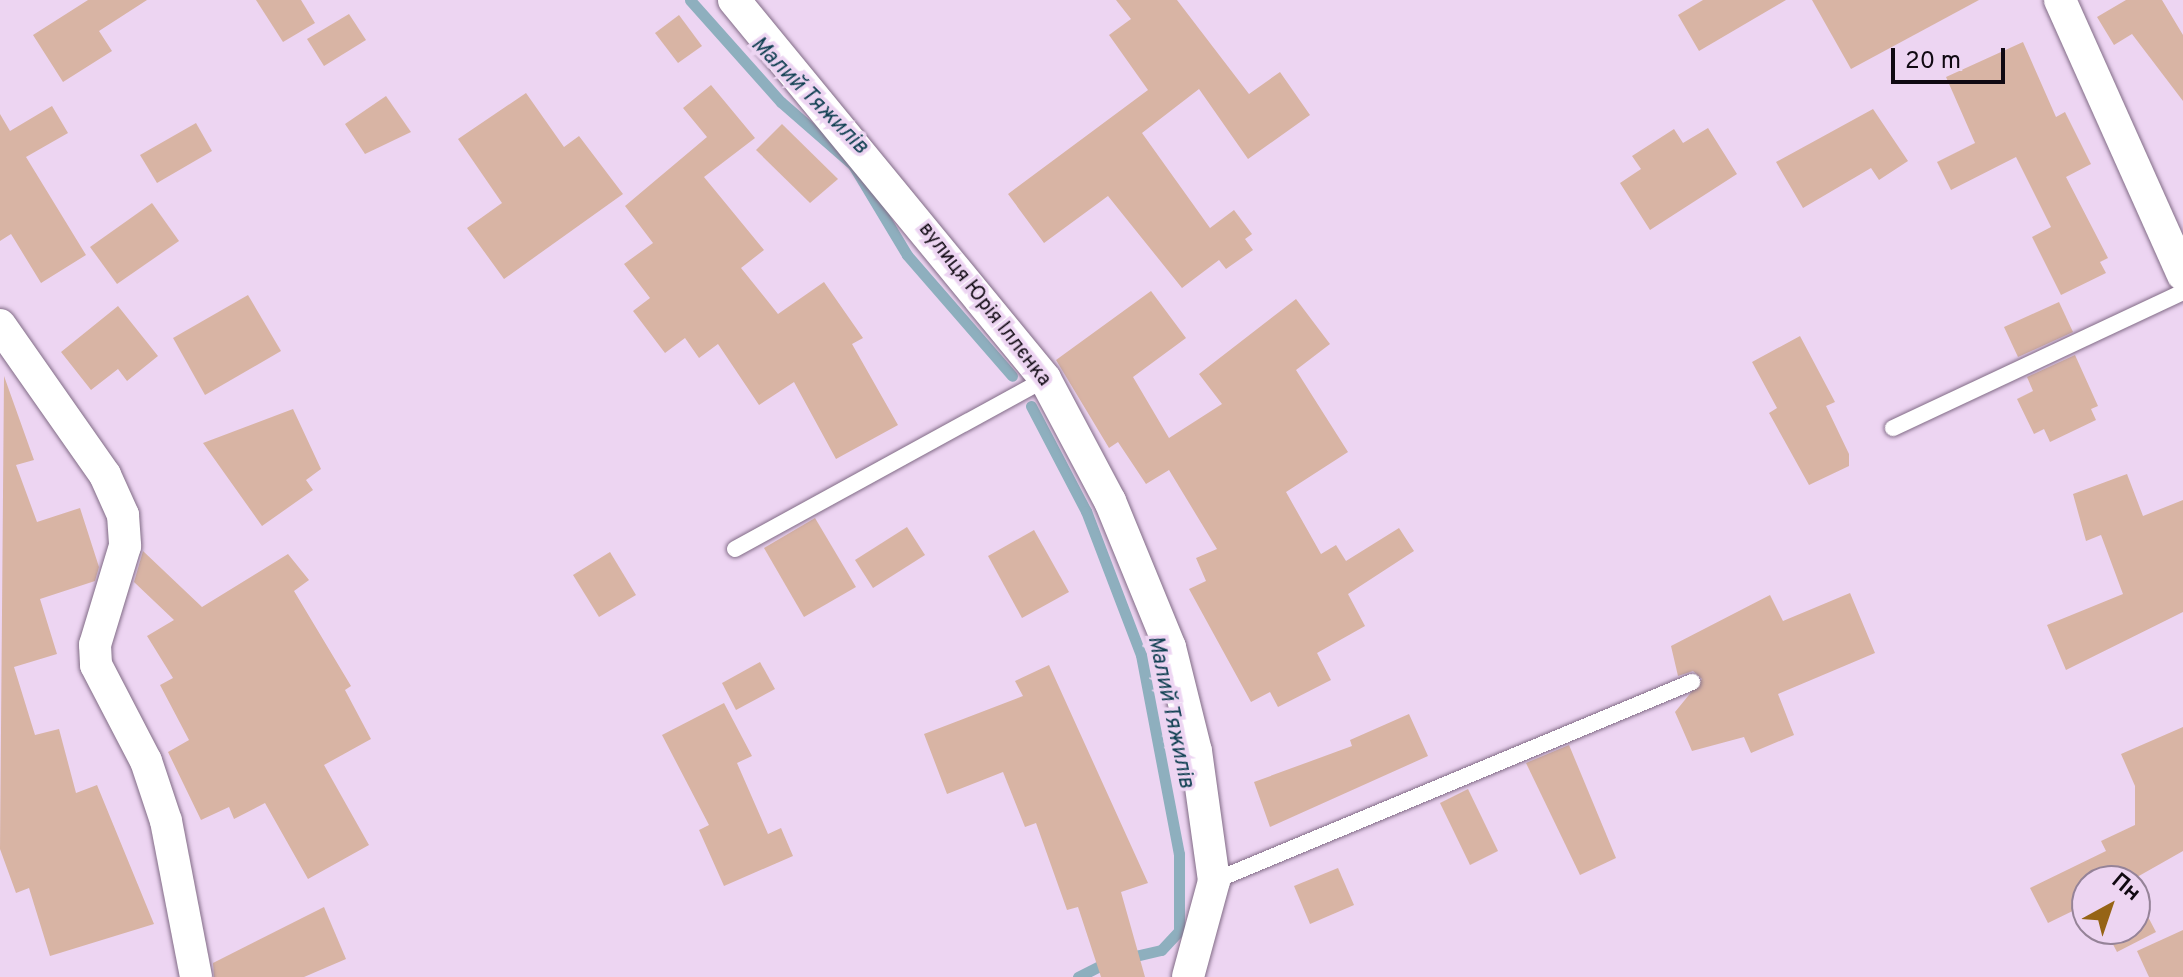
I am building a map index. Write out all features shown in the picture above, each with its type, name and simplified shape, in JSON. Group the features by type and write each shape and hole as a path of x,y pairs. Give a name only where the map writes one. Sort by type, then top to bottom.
{"street":[{"name":"вулиця Юрія Іллєнка","path":"734,0 1045,379 1110,501 1170,647 1196,751 1214,881 1188,977"},
{"path":"2060,0 2183,275"},
{"path":"0,325 105,475 123,515 125,546 95,645 96,665 146,761 166,821 196,977"}],"lane":[{"path":"1893,428 2183,292"},
{"path":"735,549 1045,379"},
{"path":"1214,881 1692,682"}],"building":[{"path":"88,0 147,0 99,31 112,51 63,82 33,35"},
{"path":"256,0 301,0 315,23 283,42"},
{"path":"1116,0 1177,0 1249,94 1280,72 1310,115 1248,159 1199,89 1142,133 1210,228 1234,210 1252,234 1245,239 1253,250 1226,269 1219,260 1182,288 1108,196 1044,243 1008,194 1148,90 1109,35 1131,19"},
{"path":"1703,0 1786,0 1699,51 1678,15"},
{"path":"1812,0 1979,0 1851,69"},
{"path":"2126,0 2162,0 2183,35 2183,101 2132,34 2114,45 2097,17"},
{"path":"349,14 366,40 324,66 307,39"},
{"path":"679,15 702,46 678,63 655,33"},
{"path":"2023,42 2056,117 2065,112 2091,164 2066,177 2108,258 2100,262 2106,273 2061,295 2032,237 2051,227 2016,157 1951,190 1937,162 1975,143 1946,77"},
{"path":"711,85 755,138 704,177 764,250 741,268 778,314 824,282 863,338 852,344 898,425 836,459 794,382 759,405 718,344 699,358 685,338 665,353 633,311 650,298 624,264 653,243 625,206 707,137 683,108"},
{"path":"526,93 564,147 579,136 623,194 504,279 467,228 502,203 458,139"},
{"path":"386,96 411,132 365,154 345,124"},
{"path":"52,106 68,133 26,157 86,255 41,283 11,234 0,241 0,114 10,131"},
{"path":"1873,109 1908,161 1879,180 1871,168 1803,208 1776,162"},
{"path":"196,123 212,151 157,183 140,155"},
{"path":"782,124 838,179 810,203 756,150"},
{"path":"1708,128 1737,174 1650,230 1620,183 1641,169 1632,156 1674,129 1683,143"},
{"path":"152,203 179,241 117,284 90,247"},
{"path":"1151,291 1186,338 1133,377 1169,438 1222,404 1199,374 1296,299 1330,344 1296,370 1348,452 1286,492 1321,554 1336,545 1346,561 1399,528 1414,551 1348,594 1365,626 1317,653 1331,680 1278,707 1270,692 1251,702 1189,589 1206,581 1196,558 1217,549 1169,470 1146,484 1118,442 1109,448 1056,360"},
{"path":"248,295 281,351 205,395 173,338"},
{"path":"2059,302 2073,332 2018,357 2004,327"},
{"path":"118,306 158,356 127,381 118,369 91,390 61,352"},
{"path":"1800,336 1835,402 1826,406 1849,454 1849,466 1809,485 1769,413 1777,408 1752,362"},
{"path":"2075,355 2098,406 2091,409 2096,420 2050,442 2044,429 2034,434 2017,399 2033,391 2027,377"},
{"path":"4,376 34,460 16,465 37,522 80,508 99,567 95,581 40,599 57,654 14,667 35,735 59,729 76,793 97,785 154,924 50,956 29,888 16,893 0,849"},
{"path":"293,409 321,469 306,480 313,490 262,526 203,443"},
{"path":"2127,474 2143,516 2183,500 2183,612 2066,670 2047,625 2123,594 2101,535 2086,541 2073,494"},
{"path":"815,518 856,587 804,617 764,548"},
{"path":"907,527 925,555 873,588 855,560"},
{"path":"1034,530 1069,592 1022,618 988,556"},
{"path":"143,551 202,607 288,554 309,580 294,591 351,686 345,690 371,739 324,765 369,845 308,879 265,803 234,819 229,807 201,820 168,752 189,740 160,685 173,678 147,636 174,620 134,582"},
{"path":"610,552 636,595 599,617 573,575"},
{"path":"1850,593 1875,653 1778,694 1794,735 1751,753 1744,737 1692,751 1675,712 1702,679 1693,671 1678,676 1671,646 1770,595 1783,621"},
{"path":"760,662 775,689 736,710 722,683"},
{"path":"1049,665 1148,883 1121,892 1145,977 1101,977 1078,907 1067,910 1036,823 1025,827 1003,772 947,794 924,734 1023,696 1015,681"},
{"path":"724,703 752,756 737,763 768,834 781,828 793,856 724,886 699,830 709,825 662,735"},
{"path":"1409,714 1428,756 1270,827 1254,782 1352,746 1350,740"},
{"path":"2183,727 2183,851 2151,869 2151,865 2077,865 2106,851 2101,841 2135,825 2135,786 2121,754"},
{"path":"1569,745 1616,858 1580,875 1526,763"},
{"path":"1468,789 1498,851 1470,865 1440,803"},
{"path":"1338,868 1354,905 1310,924 1294,886"},
{"path":"2071,868 2071,912 2048,923 2030,888"},
{"path":"324,907 346,959 304,977 214,977 213,963"},
{"path":"2183,930 2183,977 2149,977 2137,951"},
{"path":"2113,945 2131,945 2117,952"}],"waterway":[{"name":"Малий Тяжилів","path":"690,0 781,102 853,165 907,255 1012,376"},
{"name":"Малий Тяжилів","path":"1031,406 1086,511 1141,655 1179,854 1179,931 1161,950 1125,958"},
{"name":"Малий Тяжилів","path":"1078,977 1109,961"}]}
